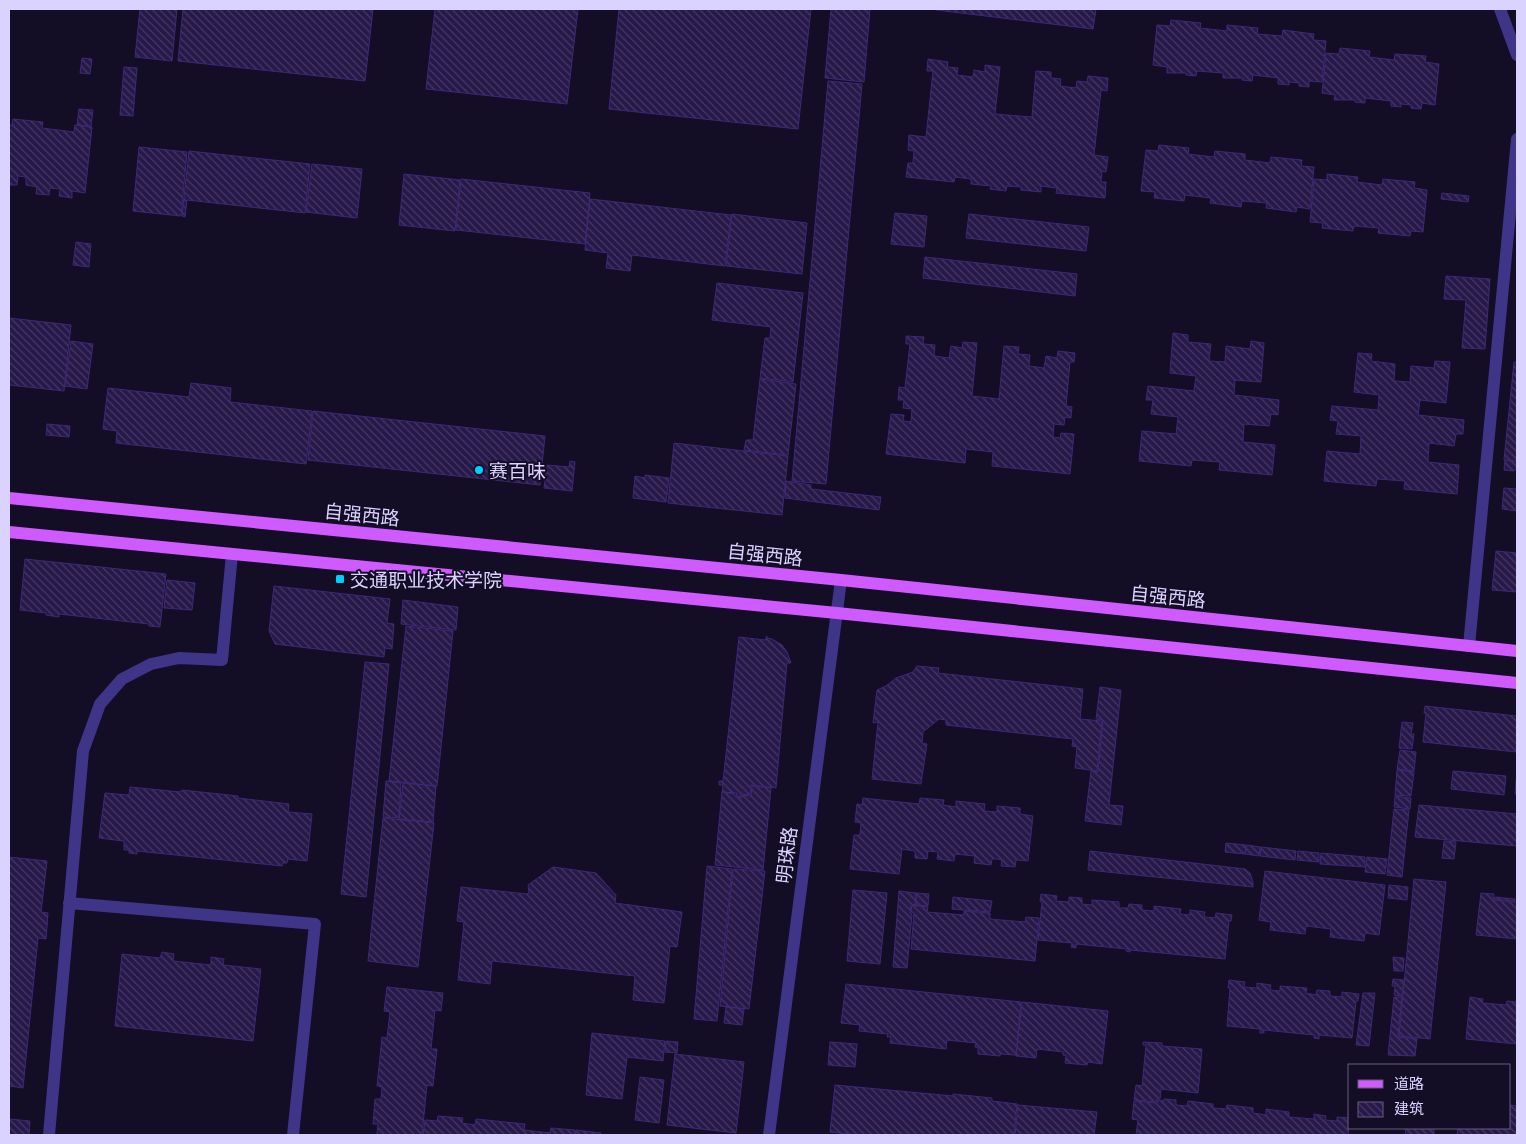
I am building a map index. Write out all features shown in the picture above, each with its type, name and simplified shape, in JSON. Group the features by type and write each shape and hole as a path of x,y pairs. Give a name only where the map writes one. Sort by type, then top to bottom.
{"main road":[{"name":"自强西路","path":"9,498 841,580 1517,651"},
{"path":"9,532 837,613 1517,683"}],"street":[{"path":"1500,9 1517,55"},
{"path":"1469,646 1517,139"},
{"path":"49,1135 83,751 100,704 122,679 151,664 179,658 222,660 232,554"},
{"name":"明珠路","path":"769,1135 841,580"},
{"path":"69,903 315,924 293,1135"}],"building":[{"path":"140,9 177,9 172,61 135,57"},
{"path":"183,9 373,9 365,81 178,61"},
{"path":"435,9 578,9 567,104 426,89"},
{"path":"619,9 811,9 798,129 609,109"},
{"path":"831,9 870,9 864,82 825,78"},
{"path":"936,9 1096,9 1093,29"},
{"path":"1171,20 1201,23 1200,28 1227,31 1227,25 1258,28 1257,34 1282,36 1283,30 1314,34 1313,40 1326,41 1322,82 1309,81 1309,87 1289,82 1289,85 1278,84 1278,78 1253,75 1252,81 1242,80 1243,78 1223,78 1223,73 1197,71 1196,76 1186,75 1186,73 1167,73 1167,67 1153,65 1157,25 1170,26"},
{"path":"1340,48 1370,51 1369,57 1394,60 1395,54 1426,56 1425,62 1439,64 1435,105 1422,103 1421,109 1401,104 1401,107 1391,106 1391,101 1365,98 1365,103 1355,102 1355,100 1334,100 1335,95 1322,93 1326,53 1339,54"},
{"path":"82,58 92,59 90,74 80,73"},
{"path":"928,59 948,62 947,67 958,68 957,75 973,77 974,70 985,72 985,65 1000,67 995,114 1032,117 1036,71 1051,72 1051,78 1061,79 1060,86 1076,88 1077,81 1087,82 1088,76 1108,78 1107,91 1101,90 1094,155 1108,157 1106,172 1102,171 1101,182 1106,182 1105,198 1056,193 1057,188 1041,186 1041,192 1021,190 1021,187 1007,186 1006,191 990,189 991,186 971,184 971,179 955,177 954,182 906,177 908,163 913,163 914,151 908,150 909,135 926,137 933,71 927,71"},
{"path":"124,67 137,68 133,116 120,115"},
{"path":"828,81 862,84 826,484 792,481"},
{"path":"79,109 93,110 91,126 77,125"},
{"path":"13,119 43,122 42,128 74,132 75,125 92,127 85,193 72,191 72,198 59,196 60,189 50,188 49,195 36,194 37,187 26,185 26,177 18,176 17,185 9,185 9,125 12,125"},
{"path":"1159,145 1189,148 1188,154 1214,157 1215,151 1245,154 1245,160 1270,163 1271,157 1302,160 1301,166 1314,167 1310,209 1297,207 1296,212 1266,208 1267,203 1242,201 1241,207 1210,203 1211,198 1185,195 1184,201 1154,198 1155,192 1141,191 1146,150 1158,151"},
{"path":"139,147 187,152 181,216 133,211"},
{"path":"189,151 310,164 305,213 187,200 185,217 182,216"},
{"path":"312,164 362,169 357,218 306,212"},
{"path":"404,174 460,180 455,231 399,225"},
{"path":"1327,174 1358,177 1357,182 1382,185 1383,179 1415,182 1414,188 1427,190 1423,232 1411,231 1410,236 1378,233 1379,228 1354,226 1353,231 1322,228 1323,223 1310,222 1314,179 1327,180"},
{"path":"461,179 590,193 585,244 456,230"},
{"path":"1442,193 1469,196 1468,202 1441,199"},
{"path":"590,199 731,215 725,266 632,255 630,271 606,268 608,253 585,250"},
{"path":"895,213 927,216 924,247 891,244"},
{"path":"732,214 807,223 802,274 726,266"},
{"path":"969,214 1089,227 1086,251 966,238"},
{"path":"76,242 91,244 89,267 73,265"},
{"path":"925,257 1077,274 1075,296 923,278"},
{"path":"1446,276 1490,279 1485,349 1462,348 1466,300 1444,299"},
{"path":"717,283 803,293 793,382 760,378 765,338 770,338 771,327 712,320"},
{"path":"9,318 71,325 64,391 9,385"},
{"path":"1173,333 1188,335 1188,342 1211,344 1209,361 1225,362 1226,346 1250,349 1251,341 1264,343 1261,382 1235,380 1234,395 1279,400 1278,415 1271,414 1269,426 1244,424 1243,442 1275,445 1272,475 1219,470 1220,462 1192,460 1191,466 1139,461 1142,431 1176,434 1178,417 1151,414 1153,400 1146,400 1148,386 1194,391 1196,376 1170,373"},
{"path":"906,336 924,337 923,344 935,345 934,356 949,358 951,346 962,348 963,342 977,343 972,396 999,399 1004,346 1019,347 1018,354 1030,355 1029,366 1044,368 1046,356 1057,358 1058,351 1075,353 1074,362 1070,362 1066,406 1072,407 1071,418 1065,417 1064,425 1054,424 1053,437 1060,438 1061,433 1074,434 1070,474 992,466 993,452 966,449 965,463 886,454 891,414 904,415 903,421 911,422 912,409 903,408 904,400 898,400 899,387 905,388 910,344 906,344"},
{"path":"71,341 93,344 87,389 65,386"},
{"path":"1358,353 1372,354 1371,361 1395,364 1394,381 1410,382 1411,366 1434,368 1435,361 1450,362 1446,403 1420,400 1418,415 1464,420 1463,434 1456,434 1454,446 1429,443 1428,462 1459,465 1457,494 1404,489 1405,481 1377,479 1376,486 1324,481 1327,451 1360,454 1361,436 1336,434 1338,421 1330,420 1332,406 1378,410 1379,395 1354,392"},
{"path":"1514,362 1517,362 1517,461 1504,460"},
{"path":"760,379 796,384 788,455 744,450 746,440 753,440"},
{"path":"191,383 231,388 230,402 312,411 306,464 116,443 117,431 103,429 108,388 189,397"},
{"path":"313,411 545,436 540,485 308,460"},
{"path":"47,424 70,426 69,437 46,435"},
{"path":"674,443 788,456 782,515 668,503"},
{"path":"1505,460 1516,462 1517,468 1514,471 1504,470"},
{"path":"570,461 575,462 572,491 544,488 547,465 569,467"},
{"path":"645,475 669,478 666,502 633,498 635,476 645,478"},
{"path":"786,481 811,485 811,489 881,497 879,510 785,498"},
{"path":"1504,488 1517,489 1517,511 1502,509"},
{"path":"1496,551 1517,553 1517,592 1492,590"},
{"path":"25,559 166,574 160,627 149,626 149,624 59,614 59,617 46,615 46,613 20,610"},
{"path":"167,580 195,583 192,610 164,608"},
{"path":"274,586 390,599 387,623 394,624 392,649 385,648 384,657 275,644 269,631"},
{"path":"403,600 458,607 456,630 401,624"},
{"path":"406,626 453,631 437,786 389,781"},
{"path":"767,636 767,638 782,645 791,663 787,663 776,788 751,785 750,795 741,794 741,797 736,796 737,793 722,792 723,785 719,785 719,781 723,781 739,637 765,640"},
{"path":"365,662 389,664 366,897 341,894"},
{"path":"917,666 939,668 938,673 1083,689 1080,719 1102,721 1097,771 1075,768 1077,747 1072,746 1073,739 946,725 946,720 939,719 923,732 922,743 927,744 921,784 872,779 878,722 873,723 877,690 896,678 913,672"},
{"path":"1100,687 1121,690 1109,805 1123,806 1121,825 1085,821 1091,771 1098,772 1103,720 1096,719"},
{"path":"1425,706 1517,716 1517,752 1423,742"},
{"path":"1402,722 1413,723 1411,734 1414,734 1412,749 1399,748"},
{"path":"1400,750 1416,752 1414,771 1397,769"},
{"path":"1397,770 1414,772 1411,796 1395,795"},
{"path":"1517,770 1517,794 1515,794"},
{"path":"1453,771 1506,776 1504,795 1451,789"},
{"path":"386,781 401,783 399,818 383,817"},
{"path":"403,783 436,786 433,822 399,819"},
{"path":"752,786 771,788 763,870 715,865 722,792 735,794 735,797 742,798 742,795 751,796"},
{"path":"130,787 181,792 182,790 289,804 288,812 312,814 307,861 288,859 287,863 283,863 282,866 137,851 137,854 129,853 129,850 124,850 124,841 99,838 105,793 129,795"},
{"path":"1395,796 1411,798 1410,809 1394,807"},
{"path":"863,798 919,804 920,798 944,800 943,805 956,807 956,801 985,804 984,811 997,812 997,806 1020,808 1020,814 1033,816 1028,861 1016,860 1015,867 1001,866 1002,860 992,859 991,865 974,863 975,856 955,854 954,861 937,859 938,852 928,851 927,859 915,858 915,851 902,849 899,874 850,869 854,835 860,835 861,823 855,822 857,804 862,805"},
{"path":"1419,805 1517,814 1517,846 1415,837"},
{"path":"1394,809 1409,810 1402,877 1387,875"},
{"path":"383,818 434,823 418,967 368,961"},
{"path":"1444,841 1456,842 1454,859 1442,858"},
{"path":"1226,843 1246,845 1245,854 1225,852"},
{"path":"1247,845 1260,847 1259,856 1245,854"},
{"path":"1261,847 1296,851 1295,860 1260,856"},
{"path":"1090,851 1245,869 1250,873 1253,887 1088,870"},
{"path":"1298,851 1319,853 1319,862 1297,860"},
{"path":"1321,853 1365,857 1365,867 1320,864"},
{"path":"9,857 47,861 41,912 48,913 46,939 38,938 23,1088 9,1086"},
{"path":"1367,857 1387,859 1385,874 1365,872"},
{"path":"707,866 732,869 717,1021 694,1019"},
{"path":"553,867 596,873 616,895 615,903 682,912 677,947 670,946 664,1003 633,1000 635,976 492,961 490,984 458,980 464,922 457,921 461,887 527,894 529,893 528,885"},
{"path":"733,869 765,871 749,1009 720,1006"},
{"path":"1265,871 1385,885 1379,935 1365,933 1364,941 1330,937 1331,929 1306,926 1305,934 1270,930 1271,922 1259,920"},
{"path":"1414,879 1446,882 1430,1039 1399,1036"},
{"path":"1389,885 1408,887 1407,900 1388,898"},
{"path":"853,890 887,893 880,964 847,961"},
{"path":"899,891 916,893 915,905 911,904 910,913 912,914 907,968 893,967"},
{"path":"916,893 929,894 928,906 916,905"},
{"path":"1481,893 1494,894 1493,900 1516,902 1517,897 1517,939 1476,935"},
{"path":"1041,894 1057,896 1056,901 1069,902 1069,897 1082,898 1082,904 1092,905 1092,900 1119,902 1119,908 1128,908 1129,904 1142,905 1142,910 1154,911 1154,906 1181,909 1180,914 1190,915 1190,910 1205,912 1204,917 1215,918 1216,913 1232,915 1231,921 1229,921 1225,959 1130,950 1130,952 1126,951 1127,949 1076,944 1076,948 1071,947 1072,943 1038,940 1042,902 1040,901"},
{"path":"953,897 992,901 990,912 952,909"},
{"path":"1495,897 1515,899 1515,901 1494,899"},
{"path":"912,905 928,907 927,912 964,915 964,911 990,913 990,919 1025,922 1026,917 1039,918 1035,961 911,949 914,913 911,912"},
{"path":"162,952 174,954 173,961 211,965 211,957 224,959 223,965 261,969 253,1041 115,1026 122,954 160,958"},
{"path":"1393,957 1404,958 1403,971 1394,971"},
{"path":"1393,979 1404,980 1402,996 1394,995 1395,986 1392,986"},
{"path":"1229,980 1245,982 1244,987 1257,988 1257,983 1271,985 1270,990 1280,991 1280,986 1307,988 1306,993 1316,995 1317,990 1330,991 1330,996 1342,997 1342,992 1359,994 1358,1001 1356,1001 1352,1038 1319,1035 1319,1039 1314,1038 1314,1035 1264,1030 1264,1033 1260,1033 1260,1029 1227,1026"},
{"path":"846,984 1021,1002 1016,1055 978,1054 978,1048 975,1047 976,1043 947,1040 946,1049 890,1043 891,1037 887,1037 888,1034 859,1031 860,1025 841,1023"},
{"path":"387,987 443,993 441,1011 435,1010 431,1049 437,1049 433,1086 427,1085 422,1135 377,1135 378,1124 373,1124 375,1099 381,1099 382,1087 377,1086 382,1037 387,1038 390,1012 384,1011"},
{"path":"1363,993 1375,993 1369,1046 1356,1045"},
{"path":"1394,997 1402,997 1398,1037 1417,1039 1415,1056 1388,1055"},
{"path":"1470,997 1483,999 1482,1003 1506,1005 1507,1001 1517,1002 1517,1044 1466,1039"},
{"path":"1022,1002 1108,1011 1102,1064 1088,1062 1087,1065 1065,1063 1066,1056 1063,1055 1063,1052 1037,1049 1036,1058 1016,1056"},
{"path":"726,1007 744,1009 742,1025 724,1023"},
{"path":"592,1033 665,1041 663,1061 627,1057 622,1099 586,1095"},
{"path":"666,1041 678,1042 677,1053 665,1052"},
{"path":"830,1042 857,1044 855,1067 828,1065"},
{"path":"1143,1042 1162,1043 1162,1046 1202,1049 1198,1093 1161,1089 1160,1099 1157,1099 1156,1102 1134,1100 1136,1085 1142,1086 1146,1045 1143,1045"},
{"path":"675,1054 744,1062 736,1133 667,1125"},
{"path":"640,1077 664,1080 659,1123 635,1120"},
{"path":"835,1085 992,1098 992,1101 1017,1104 1014,1135 856,1135 830,1132"},
{"path":"1164,1099 1176,1100 1176,1105 1187,1106 1188,1101 1213,1104 1213,1108 1226,1109 1227,1105 1253,1108 1253,1113 1266,1115 1266,1109 1289,1112 1289,1117 1314,1119 1314,1114 1326,1116 1325,1120 1337,1121 1337,1117 1348,1118 1348,1135 1136,1135 1138,1120 1132,1119 1134,1101 1157,1103 1158,1100 1164,1101"},
{"path":"1018,1105 1097,1112 1094,1135 1015,1135"},
{"path":"1511,1105 1517,1106 1517,1135 1457,1135 1458,1129 1511,1129"},
{"path":"438,1116 463,1118 462,1123 475,1125 476,1119 525,1124 524,1130 550,1133 551,1128 575,1130 574,1135 423,1135 425,1120 437,1121"},
{"path":"9,1119 30,1121 29,1135 9,1135"},
{"path":"1406,1129 1434,1129 1434,1135 1405,1135"},
{"path":"576,1130 601,1133 600,1135 575,1135"}],"place":[{"name":"赛百味","path":"479,470"},
{"name":"交通职业技术学院","path":"340,579"}]}
